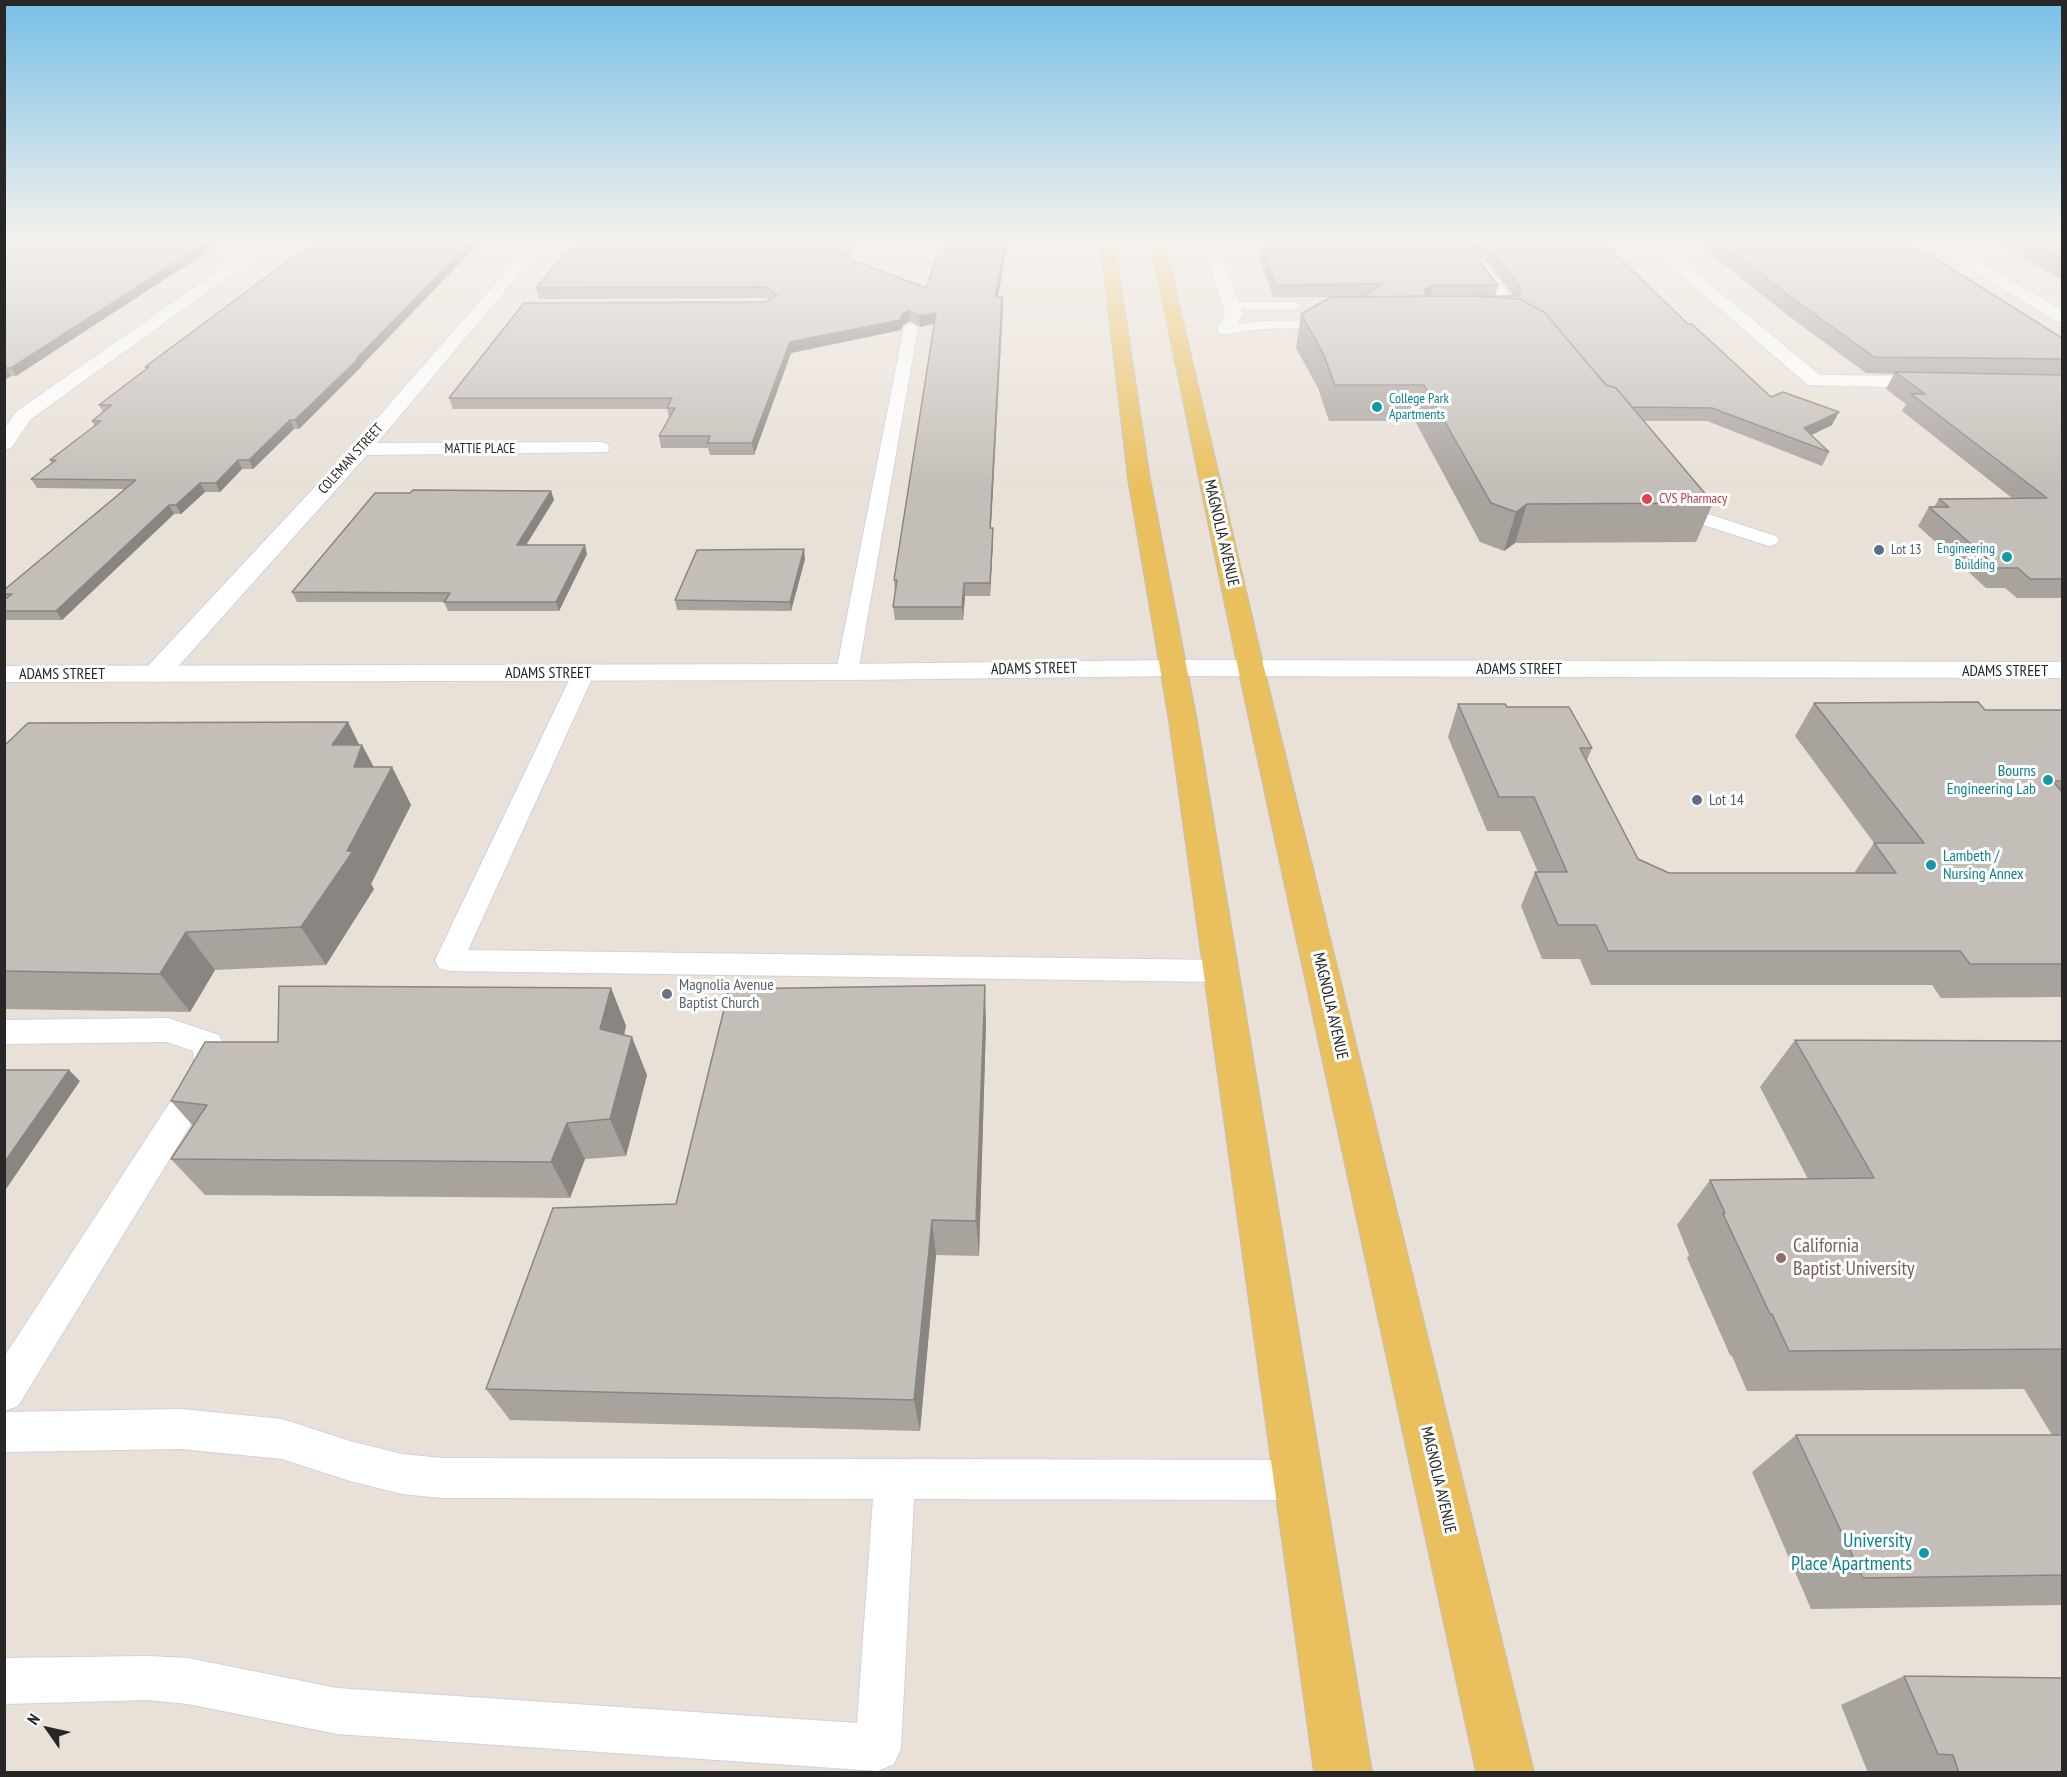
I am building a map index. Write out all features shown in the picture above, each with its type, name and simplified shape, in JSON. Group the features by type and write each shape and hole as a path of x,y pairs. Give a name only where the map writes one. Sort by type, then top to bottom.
{"main road":[{"path":"1118,323 1139,479 1175,668 1343,1773"},
{"name":"MAGNOLIA AVENUE","path":"1175,323 1251,668 1505,1773"}],"street":[{"path":"4,444 14,415 150,323"},
{"name":"COLEMAN STREET","path":"156,674 361,449 471,323"},
{"path":"1226,330 1230,323"},
{"path":"1746,323 1815,381 1956,383"},
{"name":"MATTIE PLACE","path":"361,449 600,448"},
{"name":"ADAMS STREET","path":"4,674 847,672 1175,668 2062,670"}],"lane":[{"path":"1226,330 1261,325 1350,324"},
{"path":"847,672 911,327"},
{"path":"1687,508 1695,516 1769,540"},
{"path":"584,672 449,960 1221,971"},
{"path":"4,1032 168,1030 208,1044 209,1059 204,1077 4,1392"},
{"path":"4,1432 181,1429 282,1439 350,1461 402,1474 442,1478 1298,1480"},
{"path":"4,1681 147,1678 188,1681 337,1711 878,1748 895,1480"}],"building":[{"path":"4,323 81,323 11,368 4,369"},
{"path":"204,323 391,323 295,420 290,420 249,460 238,460 216,483 200,483 176,505 169,505 56,611 4,611 4,600 12,594 4,594 4,590 136,480 31,479 56,460 50,460 101,421 92,421 112,405 99,405 149,367 145,367"},
{"path":"508,323 885,323 790,342 752,443 707,443 710,436 659,436 675,408 667,408 672,398 449,398"},
{"path":"934,323 1001,323 990,528 993,528 990,583 964,583 962,607 893,607 897,580 894,580"},
{"path":"1306,323 1553,323 1606,385 1616,388 1713,503 1527,504 1516,512 1491,503 1424,385 1335,385 1323,353"},
{"path":"1553,323 1692,324 1771,397 1783,392 1839,412 1804,428 1829,452 1712,408 1632,407 1616,388 1606,385"},
{"path":"1827,323 2038,323 2062,338 2062,359 1874,357"},
{"path":"1895,372 2062,375 2062,579 2030,579 2018,568 1998,568 1929,507 1949,507 1939,499 2047,498 1911,394 1925,394"},
{"path":"413,490 551,491 517,545 585,545 556,602 444,602 450,593 292,592 375,493 410,493"},
{"path":"804,549 790,602 675,600 697,550"},
{"path":"1978,702 1985,710 2062,710 2062,781 2053,781 2062,792 2062,964 1970,964 1960,951 1608,951 1596,925 1558,925 1535,872 1567,872 1534,797 1499,797 1458,704 1569,707 1592,748 1580,748 1638,859 1669,873 1896,873 1874,843 1924,843 1814,703"},
{"path":"348,722 332,745 362,745 354,767 392,767 347,851 353,851 301,927 186,932 160,974 4,971 4,746 28,723"},
{"path":"985,985 976,1221 932,1220 914,1400 486,1389 553,1208 676,1204 729,989"},
{"path":"279,986 611,988 600,1029 632,1037 610,1119 567,1123 551,1162 171,1159 207,1105 171,1101 205,1042 278,1042"},
{"path":"1795,1040 2062,1041 2062,1349 1789,1351 1723,1214 1725,1213 1710,1180 1874,1178"},
{"path":"4,1070 69,1070 4,1163"},
{"name":"University Place Apartments","path":"1796,1435 2062,1435 2062,1575 1863,1578"},
{"path":"1904,1676 2062,1678 2062,1773 1959,1773 1953,1755 1938,1754"}],"place":[{"name":"College Park Apartments","path":"1377,407"},
{"name":"CVS Pharmacy","path":"1647,499"},
{"name":"Lot 13","path":"1879,550"},
{"name":"Engineering Building","path":"2007,557"},
{"name":"Bourns Engineering Lab","path":"2048,780"},
{"name":"Lot 14","path":"1697,800"},
{"name":"Lambeth / Nursing Annex","path":"1931,865"},
{"name":"Magnolia Avenue Baptist Church","path":"667,994"},
{"name":"California Baptist University","path":"1781,1258"},
{"name":"University Place Apartments","path":"1924,1553"}]}
